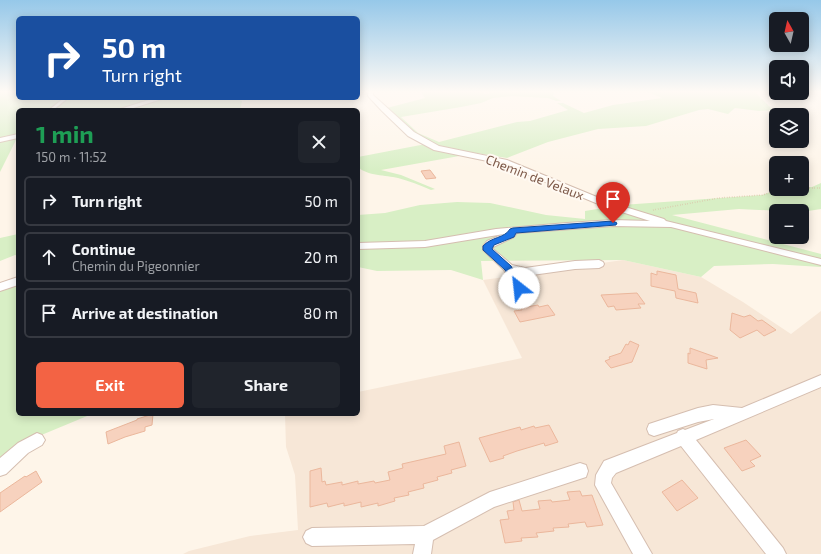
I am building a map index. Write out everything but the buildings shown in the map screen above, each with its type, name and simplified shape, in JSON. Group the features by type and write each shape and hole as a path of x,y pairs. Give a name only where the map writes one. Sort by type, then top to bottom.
{"street":[{"name":"Chemin de Velaux","path":"393,118 411,134 437,148 504,162 606,204 671,224"},
{"path":"0,140 16,136"},
{"path":"360,246 425,244 513,230 613,223 671,224 821,262"},
{"path":"513,230 511,235 491,243 488,246 488,250 491,254 508,268 516,271 535,272 571,266 599,264"},
{"path":"508,268 525,297"},
{"path":"0,287 16,281"},
{"path":"643,554 603,485 604,475 610,467 683,436 746,413 821,381"},
{"path":"654,429 698,414 713,412 746,413"},
{"path":"683,436 777,554"},
{"path":"0,468 23,448 37,440"},
{"path":"312,537 425,535 490,500 580,471"},
{"path":"422,554 425,535"}],"path":[{"path":"809,188 821,188"},
{"path":"635,213 719,198 769,193"}],"shaded area":[{"path":"623,260 701,277 743,302 791,334 821,311 821,554 183,554 189,551 250,536 298,530 295,475 286,447 285,416 360,416 360,392 522,358 483,280"}],"green space":[{"path":"0,118 16,118 16,140 0,172"},
{"path":"397,118 402,118 418,133 439,142 517,122 530,121 541,118 673,118 646,126 598,129 548,142 507,158 476,153 381,170 401,175 435,189 431,190 398,178 377,175 360,168 360,157 431,143"},
{"path":"821,183 821,209 809,211 809,204 769,204 769,210 739,209 672,215 769,240 769,244 783,244 821,254 821,267 773,264 714,266 701,277 623,260 481,261 483,280 451,270 377,271 360,267 360,215 385,213 420,205 457,202 490,203 546,215 585,219 585,211 622,205 762,195 769,193 769,196 809,196 809,187"},
{"path":"16,234 16,255 0,261 0,238"},
{"path":"16,284 16,416 87,416 27,441 0,462 0,290"}],"route":[{"path":"519,288 505,264 488,250 488,246 491,243 511,235 513,230 613,223"}]}
